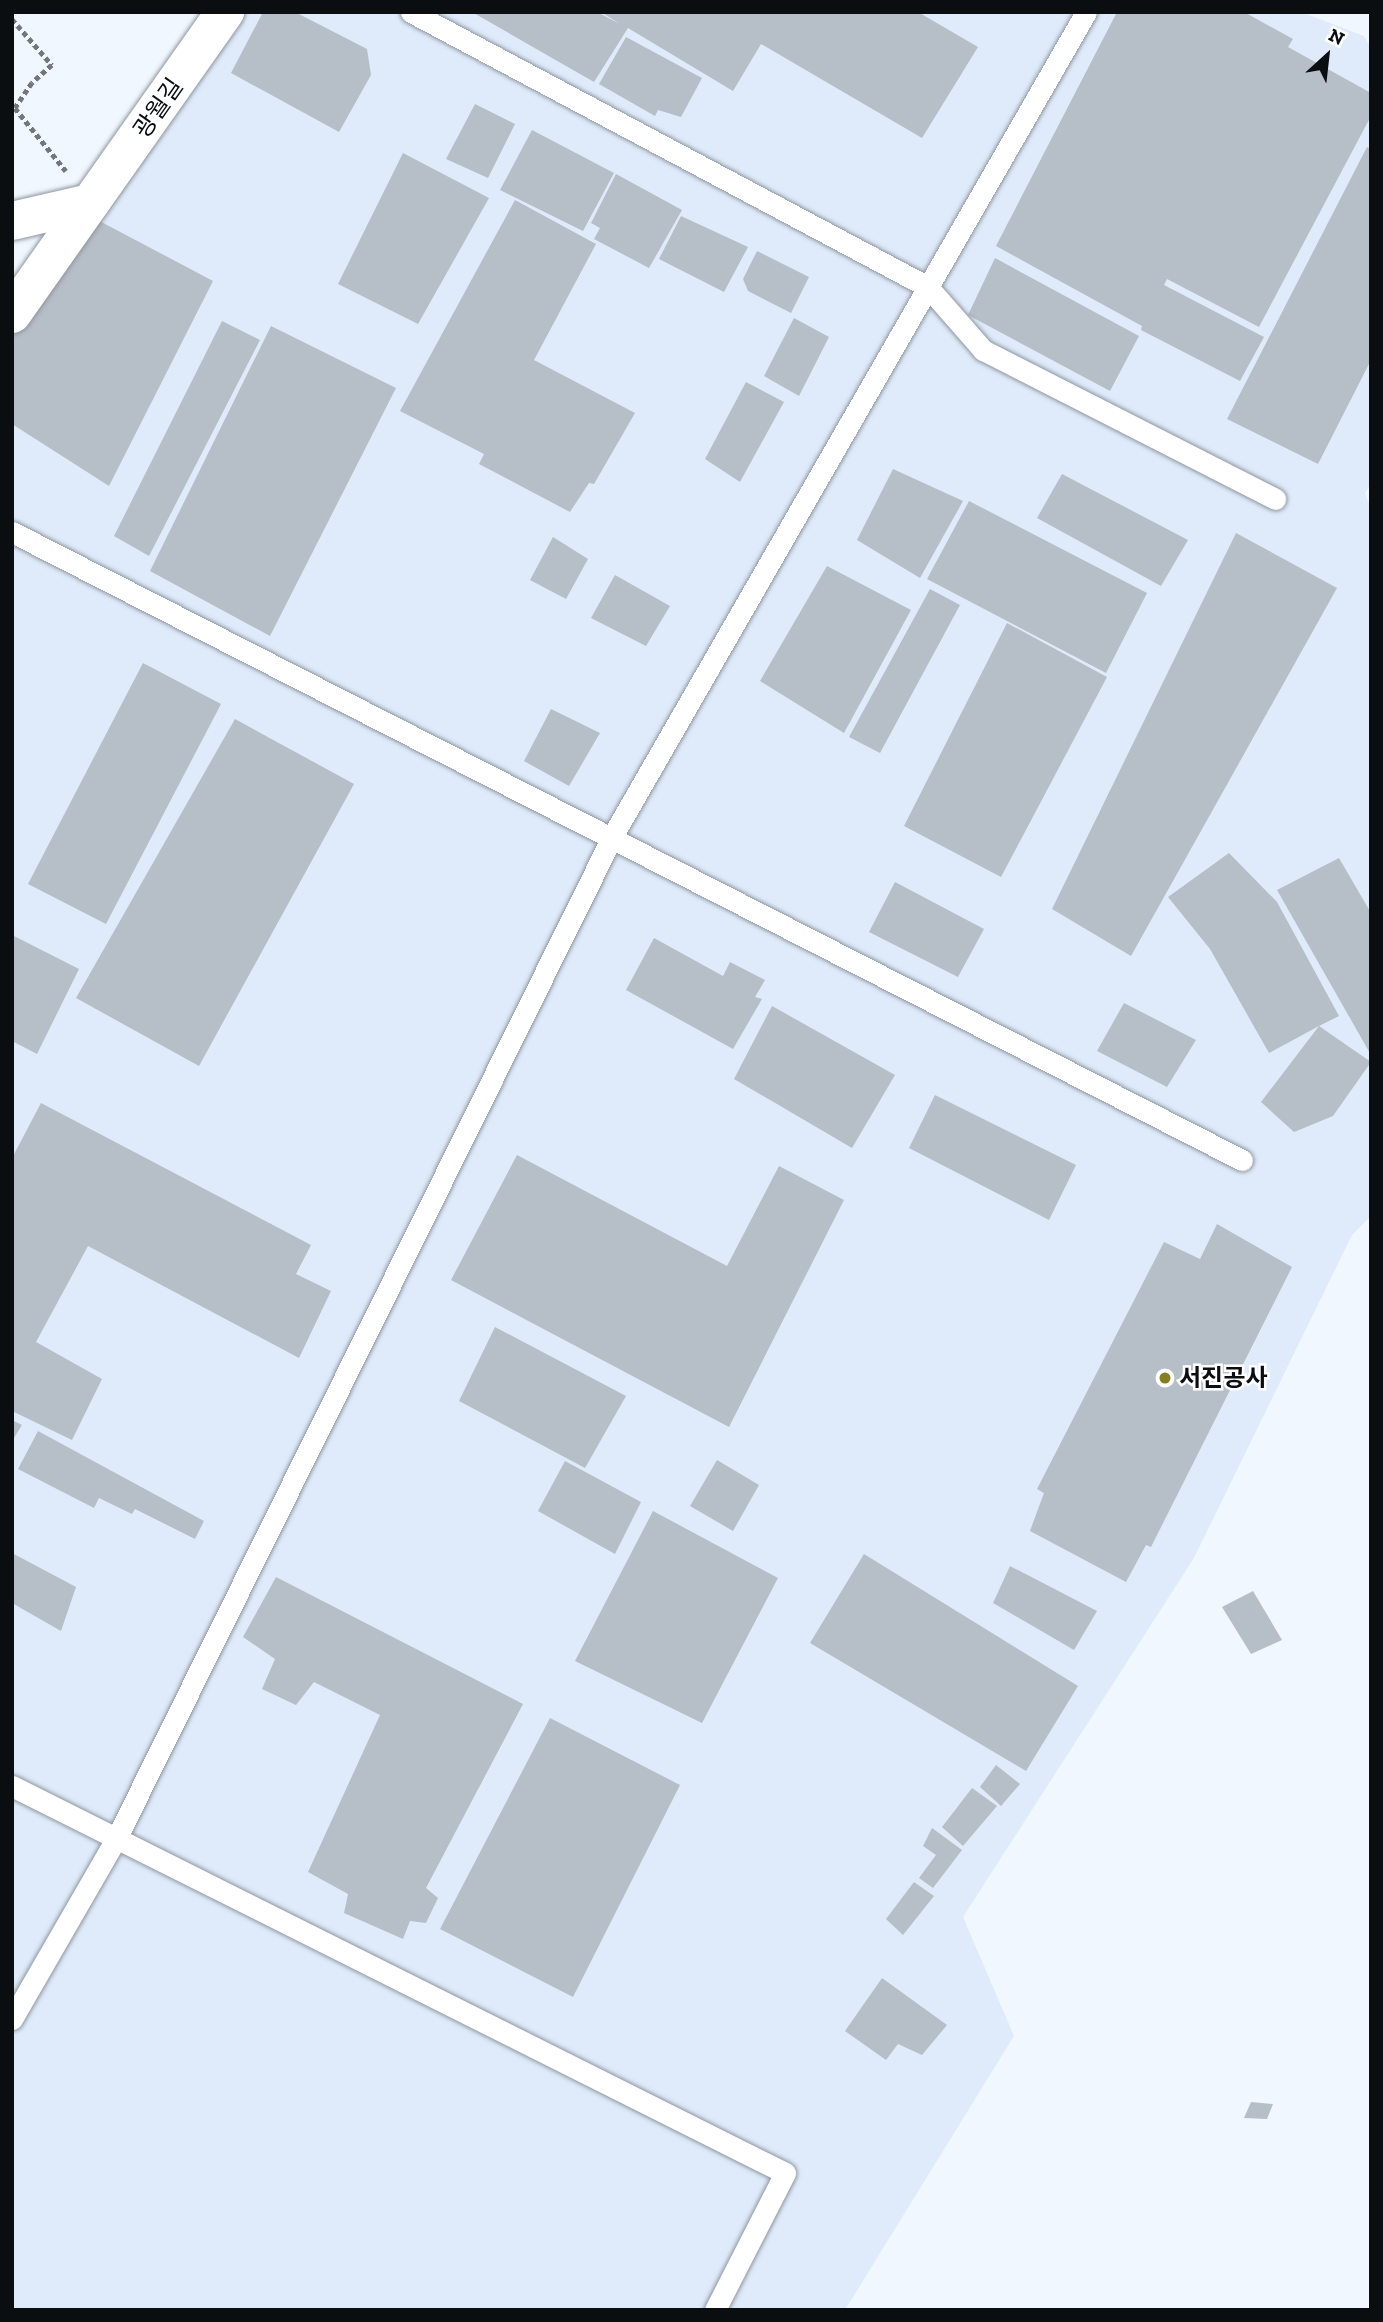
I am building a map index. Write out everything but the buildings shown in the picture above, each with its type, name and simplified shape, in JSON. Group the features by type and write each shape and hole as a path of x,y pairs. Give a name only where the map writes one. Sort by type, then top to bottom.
{"street":[{"name":"광월길","path":"12,314 225,12"},
{"path":"12,221 90,203"}],"lane":[{"path":"411,12 928,287 984,350 1275,499"},
{"path":"12,2018 116,1839 613,835 1086,12"},
{"path":"12,532 613,835 1242,1160"},
{"path":"12,1786 785,2173 715,2310"}],"path":[{"path":"12,19 52,65 32,83 16,108 90,203"}],"shaded area":[{"path":"244,12 1301,12 1364,36 1371,48 1371,483 1365,493 1371,509 1371,1216 1352,1235 1194,1558 963,1917 1014,2036 845,2310 12,2310 12,342"}],"place":[{"name":"서진공사","path":"1165,1378"}]}
